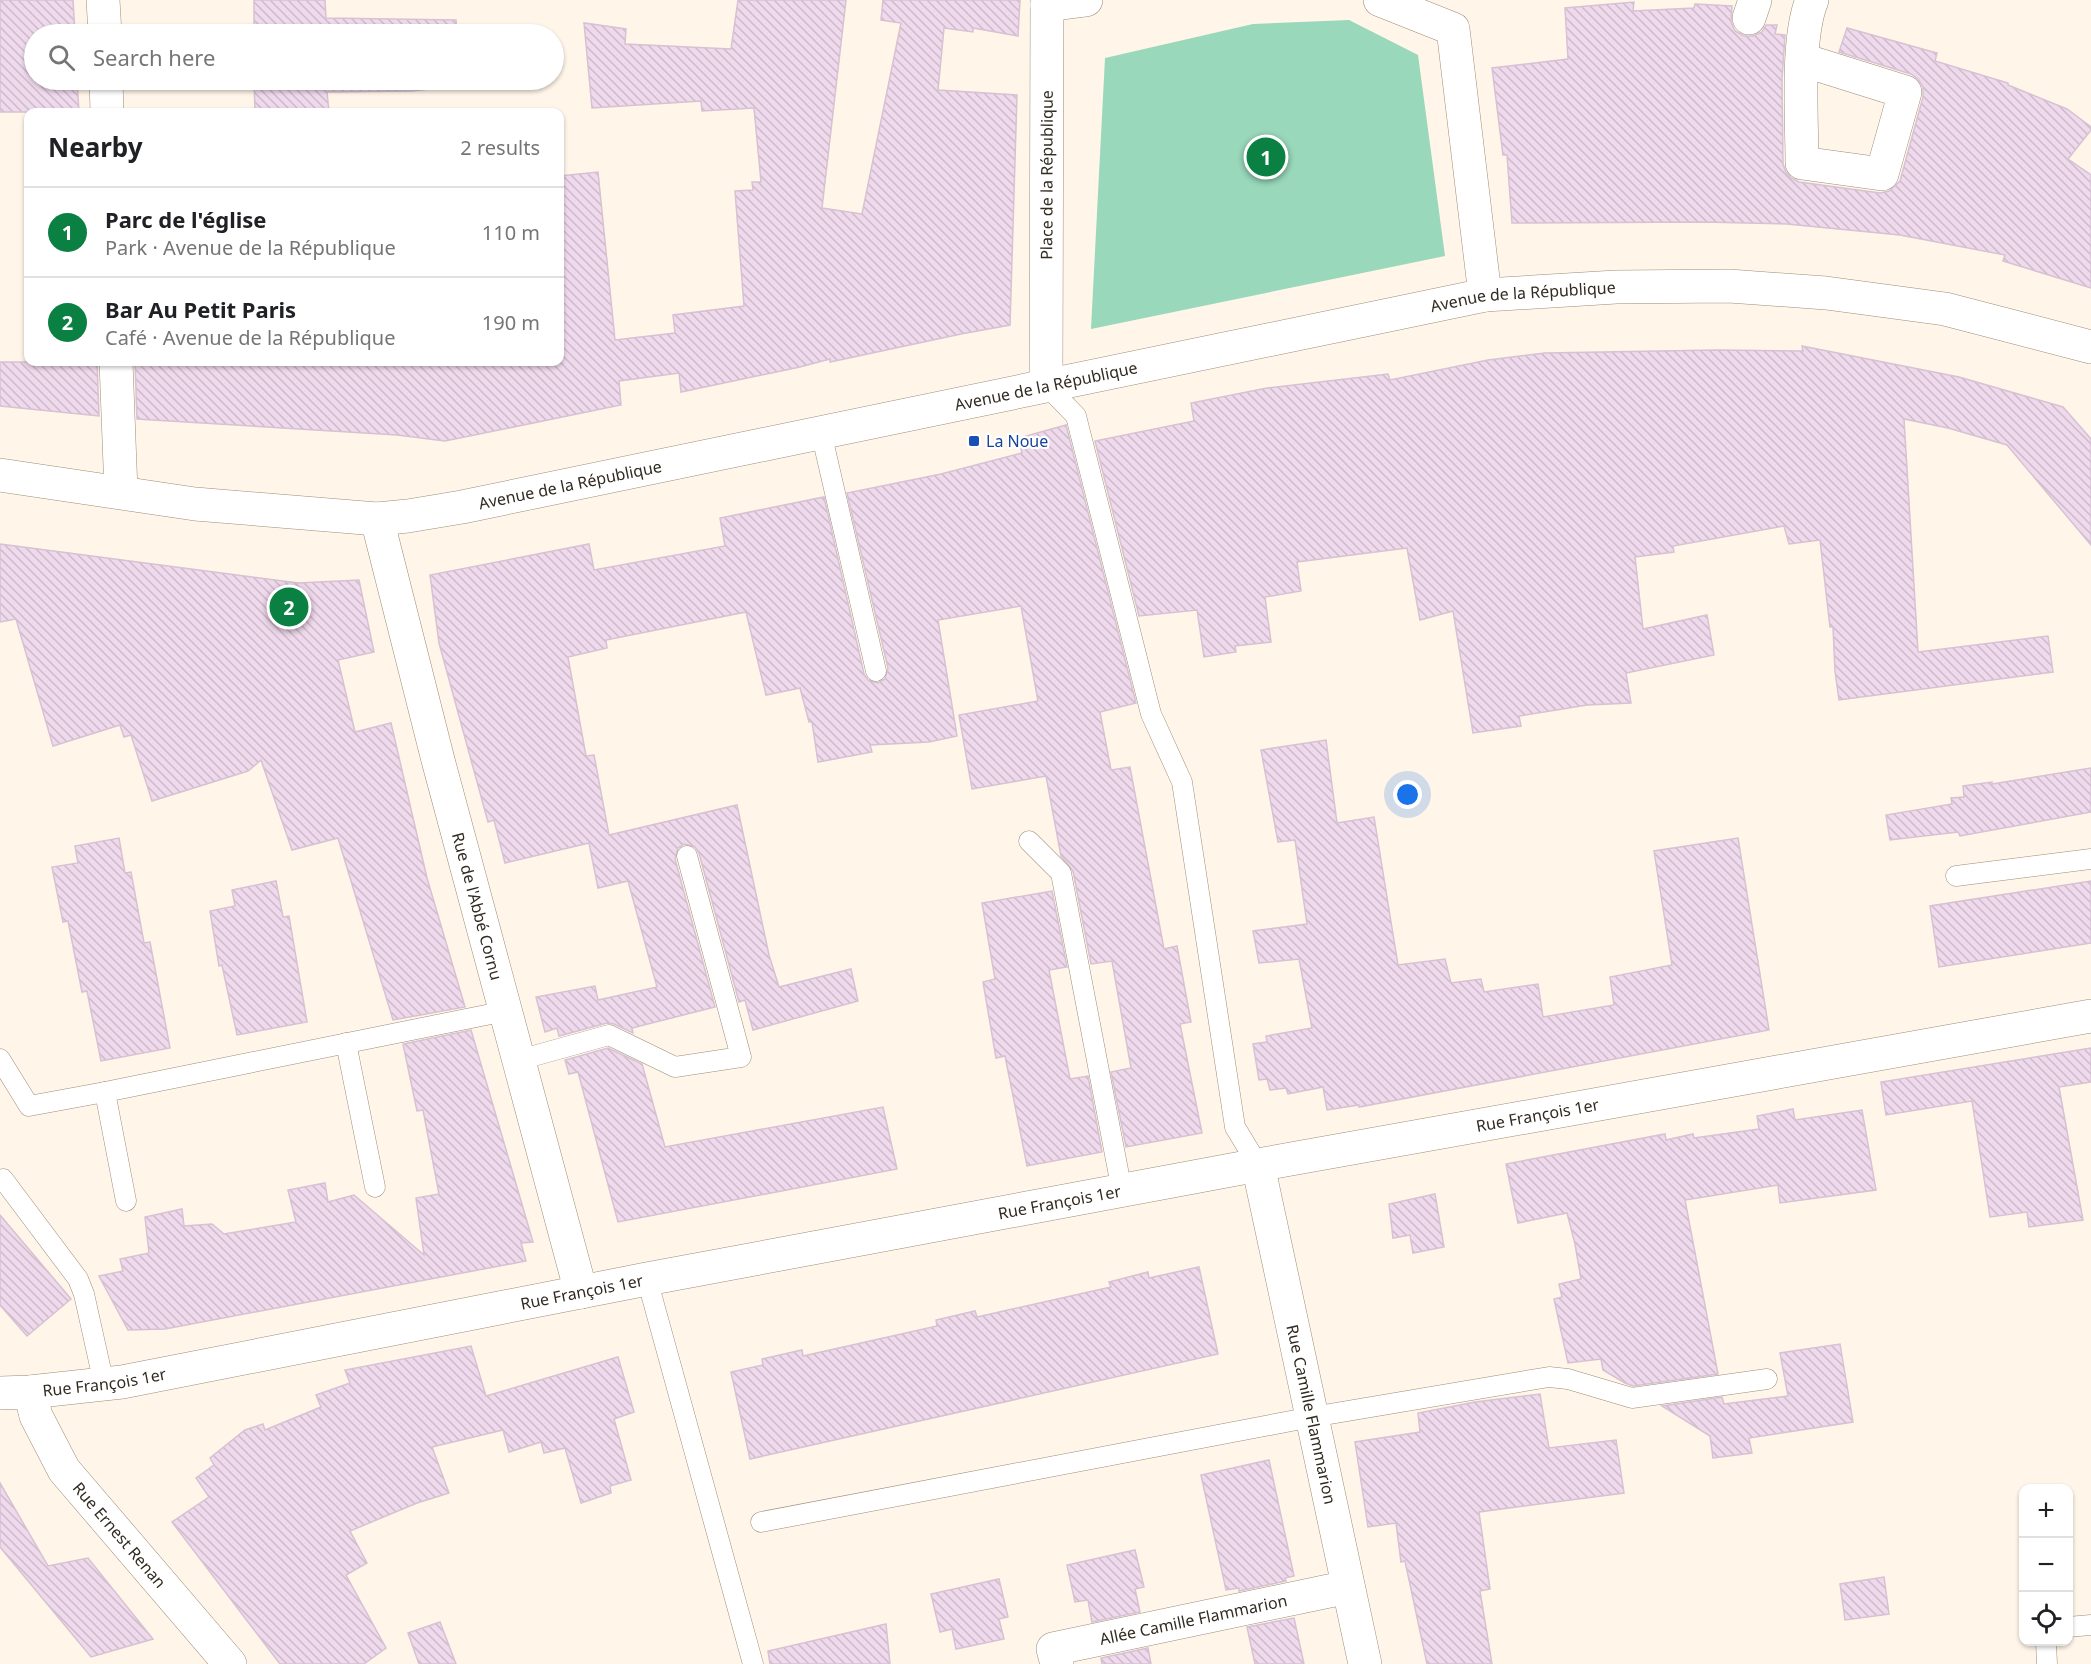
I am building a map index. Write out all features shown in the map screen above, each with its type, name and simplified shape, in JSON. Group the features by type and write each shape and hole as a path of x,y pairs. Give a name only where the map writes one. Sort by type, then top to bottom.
{"street":[{"path":"103,0 104,24"},
{"name":"Place de la République","path":"1046,385 1047,2 1086,0"},
{"path":"1380,0 1454,29 1485,295"},
{"path":"1803,60 1807,13 1812,0"},
{"path":"106,90 107,108"},
{"name":"Avenue de la République","path":"0,475 195,504 377,519 408,516 462,507 1485,295 1616,287 1729,286 1826,293 1945,309 2091,347"},
{"path":"116,366 121,492"},
{"name":"Rue de l'Abbé Cornu","path":"377,519 438,760 581,1292"},
{"name":"Rue François 1er","path":"15,1393 122,1382 647,1279 1258,1165 2091,1016"},
{"name":"Rue Camille Flammarion","path":"1258,1165 1365,1664"},
{"name":"Rue Ernest Renan","path":"15,1393 36,1416 64,1470 230,1664"},
{"name":"Allée Camille Flammarion","path":"1057,1664 1053,1649 1348,1587"}],"lane":[{"path":"1046,385 1076,416 1151,714 1182,782 1235,1127 1258,1165"},
{"path":"821,432 876,671"},
{"path":"1029,841 1061,873 1122,1191"},
{"path":"519,1060 609,1035 675,1067 741,1057 687,856"},
{"path":"1956,876 2091,859"},
{"path":"0,1059 29,1106 506,1011"},
{"path":"346,1043 375,1187"},
{"path":"105,1092 126,1201"},
{"path":"3,1179 78,1279 87,1304 104,1384"},
{"path":"647,1279 753,1664"},
{"path":"761,1522 1312,1417 1549,1377 1568,1378 1632,1398 1767,1378"},
{"path":"2073,1627 2091,1625"},
{"path":"2046,1646 2047,1664"}],"green space":[{"path":"1349,20 1418,55 1445,256 1091,329 1105,58 1253,24"}],"building":[{"path":"0,0 73,0 74,24 24,24 24,90 78,90 79,108 24,108 24,112 0,112"},
{"path":"254,0 325,0 326,18 456,20 456,24 254,24"},
{"path":"738,0 846,0 822,208 862,214 901,23 881,20 883,0 1020,0 1018,36 973,28 973,32 944,28 938,90 1017,95 1010,325 830,362 830,359 681,392 679,373 619,381 621,405 445,441 397,435 137,419 135,366 564,366 564,176 598,172 615,340 675,333 673,315 744,306 735,191 753,190 752,182 761,182 754,108 702,111 701,101 592,108 584,23 626,29 625,44 731,49"},
{"path":"1634,2 1633,11 1694,8 1695,4 1732,6 1731,22 1735,31 1744,36 1753,36 1762,32 1766,25 1777,25 1775,34 1785,35 1782,79 1783,164 1791,178 1799,182 1880,193 1889,191 1900,181 1923,97 1923,87 1911,74 1839,52 1847,28 1937,53 1935,61 2008,83 2008,85 2067,109 2091,127 2068,159 2091,175 2091,288 2003,261 2005,255 1900,235 1787,224 1512,223 1507,155 1503,155 1492,68 1568,59 1565,8"},
{"path":"254,90 420,90 327,92 329,108 255,108"},
{"path":"1802,346 1959,377 2063,407 2091,439 2091,545 2007,445 1948,428 1904,419 1918,652 2048,636 2053,672 1839,700 1833,627 1830,627 1820,540 1789,544 1784,526 1673,546 1674,552 1635,557 1643,629 1707,615 1714,655 1626,673 1631,703 1587,705 1519,716 1521,726 1473,733 1453,611 1420,620 1407,548 1297,562 1301,591 1265,597 1271,642 1235,646 1236,652 1204,657 1197,610 1139,616 1095,441 1194,421 1191,403 1267,388 1388,374 1390,380 1488,360 1545,353 1803,351"},
{"path":"0,362 24,362 24,366 97,366 99,416 0,406"},
{"path":"1066,425 1136,703 1100,712 1111,770 1130,767 1164,949 1177,946 1191,1022 1180,1024 1202,1133 1126,1147 1111,1072 1131,1068 1112,961 1091,964 1073,871 1061,856 1046,776 972,789 959,715 1038,701 1021,606 938,620 957,736 929,742 870,745 872,752 818,762 812,722 809,722 800,688 766,695 746,612 606,640 607,648 568,657 586,756 594,755 609,835 737,805 769,955 779,987 851,969 858,1001 753,1030 745,1000 739,1002 699,853 695,847 684,844 678,848 675,859 715,1007 632,1028 633,1033 607,1023 559,1036 557,1028 545,1032 536,997 595,986 598,1000 657,987 628,881 598,888 589,843 505,863 494,820 488,822 439,643 430,575 589,544 594,570 725,546 720,518 824,497 864,674 868,680 878,683 885,679 888,668 847,493 941,474 1022,453 1019,438"},
{"path":"0,544 298,583 359,580 374,652 338,660 355,732 391,723 427,878 465,1007 393,1020 338,838 292,850 261,760 248,771 152,801 131,735 124,737 120,725 53,746 16,619 0,622"},
{"path":"1326,740 1337,823 1374,817 1398,965 1445,959 1451,983 1481,979 1484,992 1538,984 1543,1017 1614,1005 1610,977 1672,965 1654,851 1738,838 1769,1030 1359,1107 1359,1105 1327,1110 1323,1087 1288,1094 1286,1088 1270,1090 1267,1079 1259,1080 1253,1044 1267,1042 1266,1036 1312,1028 1299,959 1259,963 1253,931 1307,924 1295,840 1278,842 1261,750"},
{"path":"2091,768 2091,812 1960,836 1958,832 1890,840 1886,815 1952,804 1951,798 1964,797 1963,786 1992,782 1992,784"},
{"path":"119,838 125,873 131,872 144,943 150,942 170,1048 101,1061 87,991 82,992 68,921 63,922 52,867 78,863 75,846"},
{"path":"276,881 283,917 289,916 307,1022 237,1035 222,965 219,966 210,911 235,906 232,890"},
{"path":"2091,881 2091,943 1939,967 1930,906"},
{"path":"1052,891 1067,967 1049,970 1070,1079 1088,1076 1102,1152 1027,1166 1005,1056 996,1058 983,982 995,979 982,903"},
{"path":"471,1030 533,1242 521,1243 526,1261 165,1329 128,1330 99,1276 123,1271 120,1259 149,1253 145,1217 182,1209 184,1226 212,1224 224,1234 296,1222 288,1190 325,1183 328,1202 354,1195 424,1255 416,1198 439,1194 423,1110 417,1111 403,1044"},
{"path":"608,1048 642,1064 665,1147 883,1107 897,1169 618,1222 578,1072 569,1074 565,1060"},
{"path":"2091,1048 2091,1082 2059,1087 2083,1220 2029,1227 2027,1212 1990,1217 1972,1101 1886,1115 1881,1082"},
{"path":"1793,1109 1795,1120 1862,1110 1876,1190 1780,1203 1778,1185 1685,1200 1718,1374 1633,1386 1603,1370 1601,1359 1568,1363 1554,1299 1562,1297 1559,1284 1581,1279 1567,1213 1518,1223 1506,1164 1665,1134 1666,1140 1693,1134 1694,1138 1759,1129 1757,1116"},
{"path":"1435,1194 1444,1247 1413,1253 1410,1235 1393,1238 1389,1204"},
{"path":"0,1215 71,1299 27,1336 0,1305"},
{"path":"1199,1267 1218,1354 750,1459 731,1372 763,1365 762,1359 802,1350 803,1356 937,1326 936,1320 975,1311 977,1317 1111,1287 1109,1282 1148,1272 1149,1278"},
{"path":"1840,1344 1853,1422 1749,1438 1752,1453 1713,1458 1710,1436 1662,1406 1722,1397 1724,1404 1788,1396 1780,1353"},
{"path":"471,1346 486,1396 618,1357 634,1412 614,1419 631,1480 610,1486 611,1493 581,1503 565,1448 544,1453 541,1442 509,1452 503,1430 432,1447 449,1493 417,1503 350,1531 367,1563 346,1575 386,1648 364,1664 280,1664 172,1522 209,1497 196,1478 214,1465 210,1458 245,1430 263,1424 265,1430 321,1407 316,1395 350,1383 345,1370"},
{"path":"1540,1394 1549,1448 1616,1440 1624,1493 1479,1512 1490,1589 1480,1591 1492,1664 1427,1664 1405,1561 1401,1562 1396,1523 1368,1527 1355,1442 1420,1432 1418,1413 1475,1402"},
{"path":"1269,1460 1294,1576 1285,1578 1286,1581 1239,1591 1239,1588 1226,1590 1201,1475"},
{"path":"0,1483 48,1566 88,1558 153,1639 91,1657 0,1547"},
{"path":"1135,1550 1144,1587 1135,1589 1140,1612 1092,1622 1088,1600 1075,1602 1067,1565"},
{"path":"1884,1577 1889,1614 1845,1620 1840,1584"},
{"path":"999,1579 1008,1617 999,1619 1004,1639 956,1649 952,1629 940,1632 931,1594"},
{"path":"1294,1618 1304,1664 1255,1664 1247,1627"},
{"path":"440,1622 456,1664 419,1664 408,1633"},
{"path":"886,1624 890,1664 770,1664 768,1651"},
{"path":"1148,1648 1151,1664 1102,1664 1101,1658"}],"place":[{"name":"Parc de l'église","path":"1266,157"},
{"name":"La Noue","path":"974,441"},
{"name":"Bar Au Petit Paris","path":"289,607"}]}
